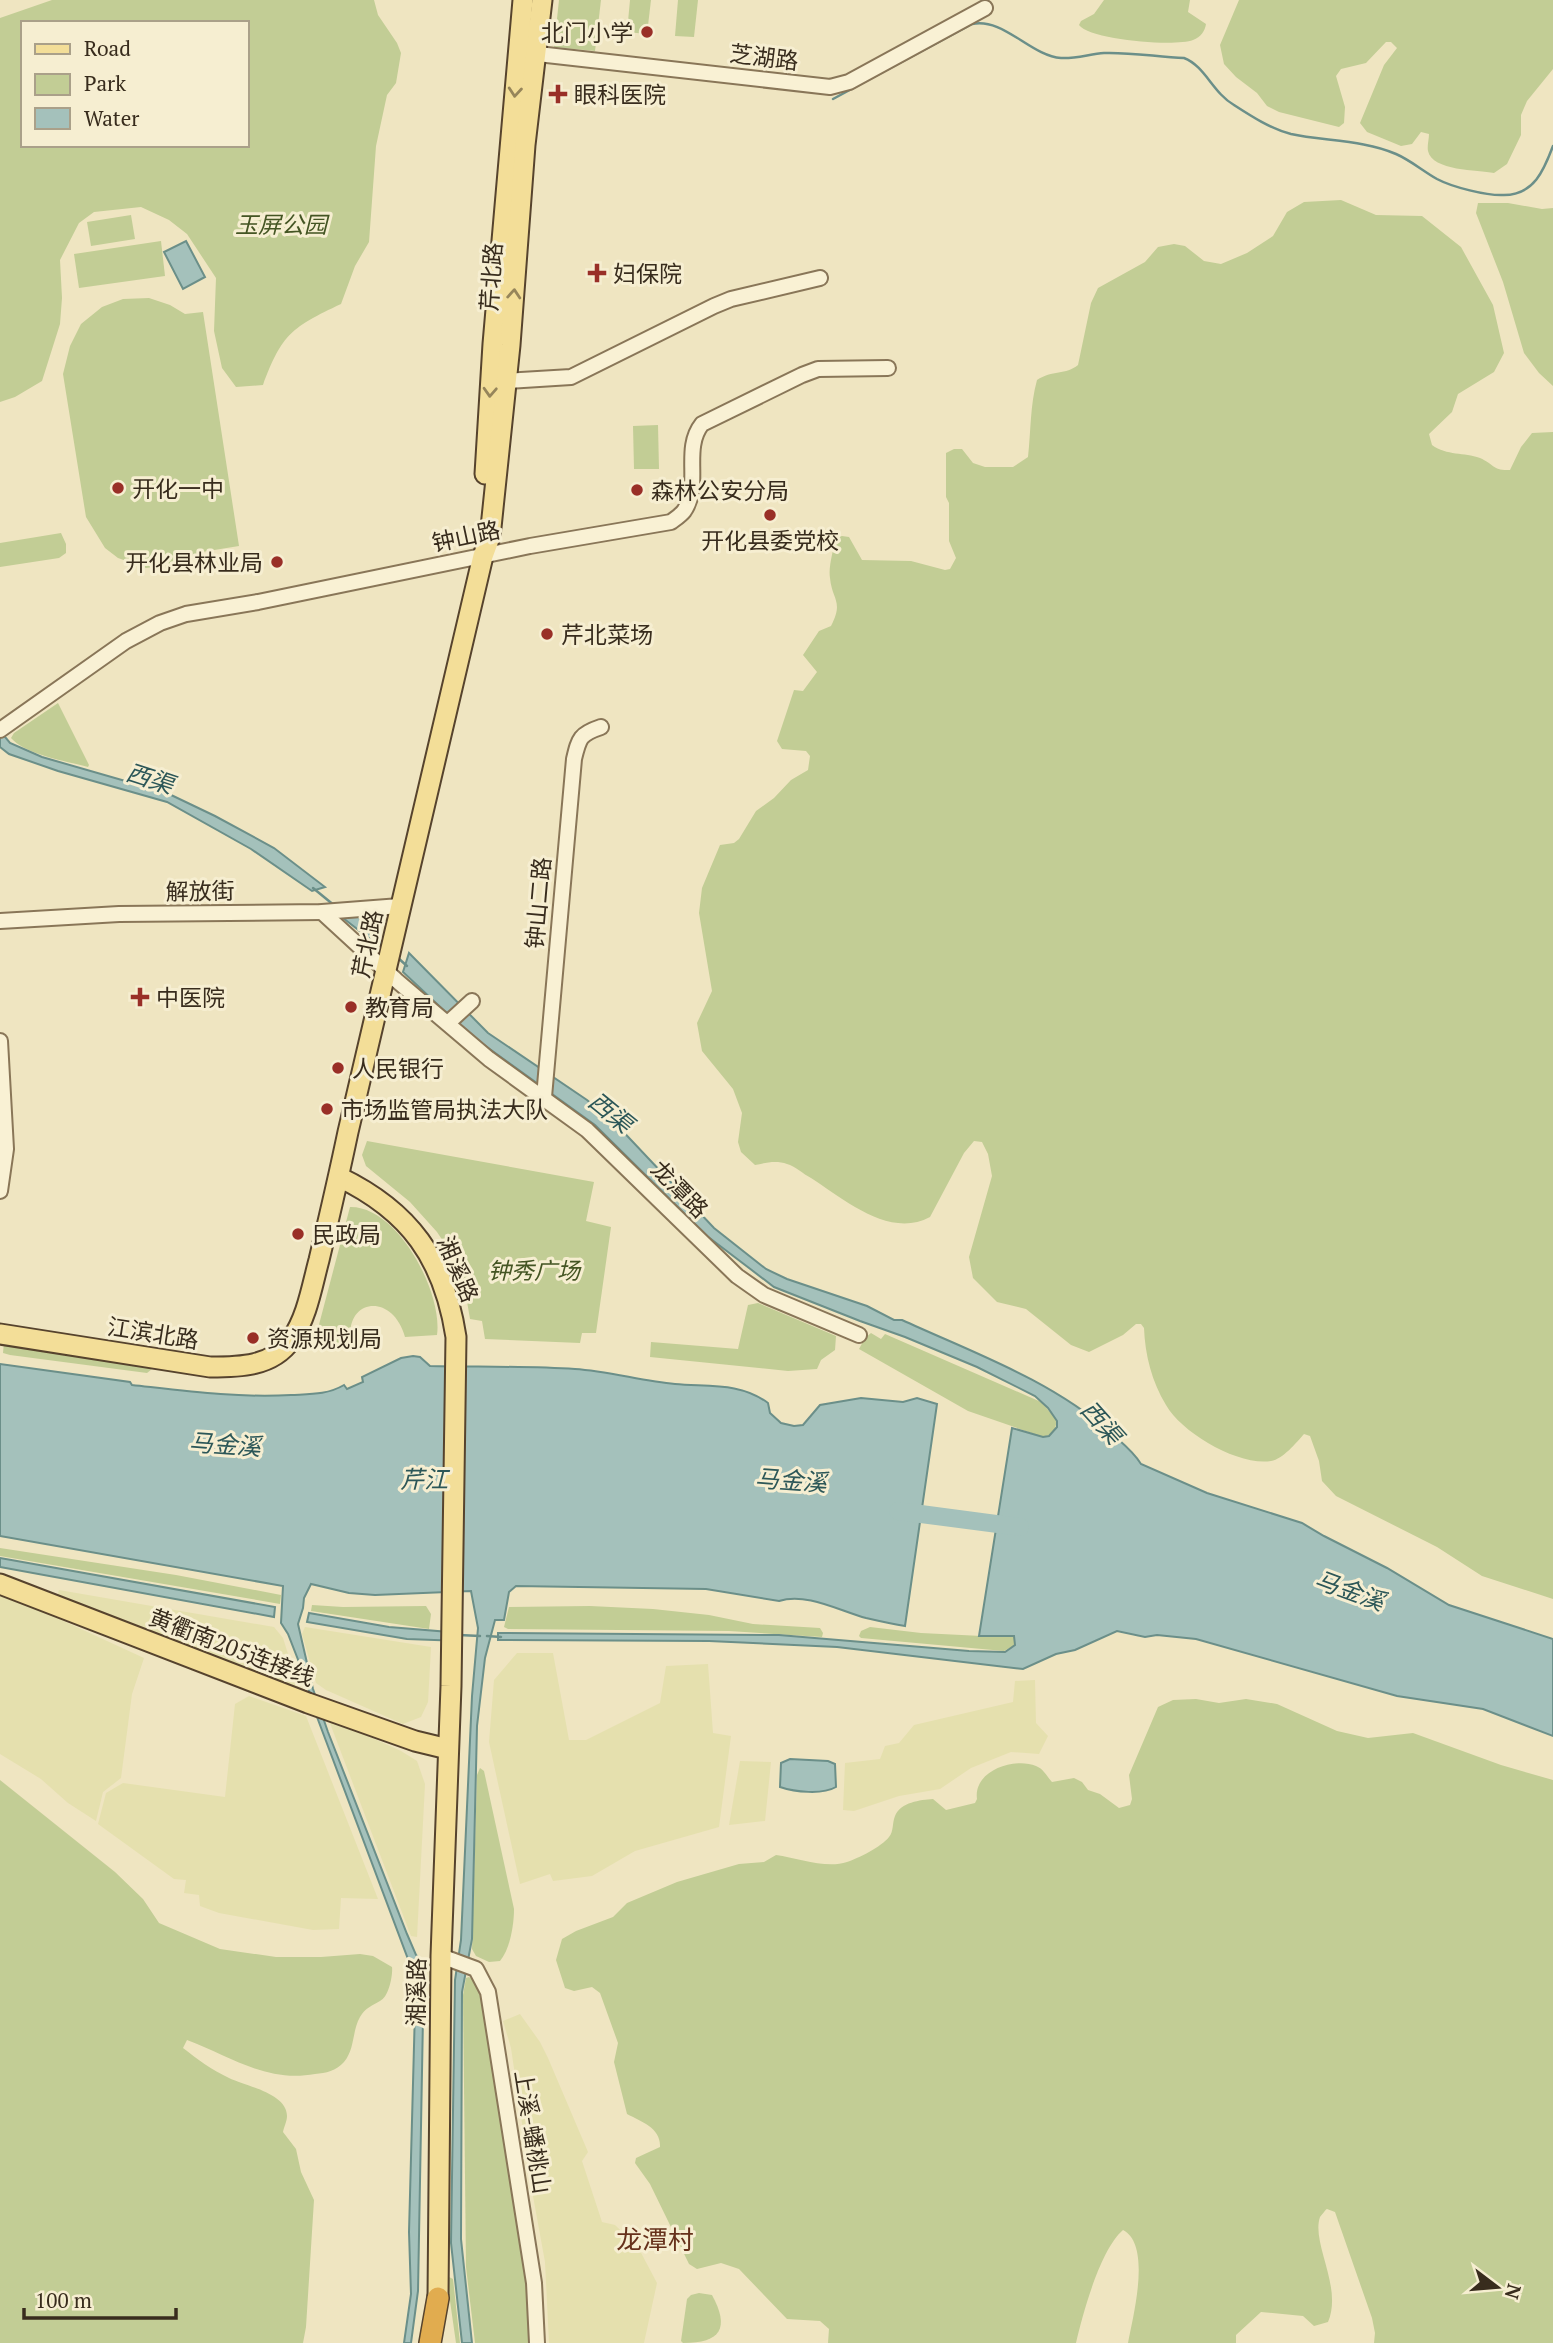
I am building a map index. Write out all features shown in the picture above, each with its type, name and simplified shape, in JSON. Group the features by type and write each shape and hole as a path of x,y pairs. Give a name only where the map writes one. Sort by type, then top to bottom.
{"highway":[{"path":"430,2343 438,2298"},
{"path":"438,2298 444,2343"}],"main road":[{"name":"芹北路","path":"483,556 481,534 525,145 527,53 523,0"},
{"name":"芹北路","path":"527,53 542,0"},
{"name":"芹北路","path":"291,1340 309,1296 339,1177 400,906 493,519 506,381 501,344"},
{"name":"湘溪路","path":"339,1177 380,1200 397,1213 415,1233 431,1256 444,1286 456,1337 451,1686 441,1956 438,2298"},
{"name":"江滨北路","path":"0,1334 210,1367 238,1367 262,1362 277,1354 291,1340"},
{"name":"黄衢南205连接线","path":"5,1586 308,1703 415,1741 448,1749"}],"street":[{"name":"芝湖路","path":"527,53 830,88 849,82 985,8"},
{"path":"506,381 571,377 731,299 820,278"},
{"name":"钟山路","path":"0,730 126,641 160,623 186,614 258,603 483,556 671,522 684,511 692,491 692,447 702,424 818,369 888,368"},
{"name":"钟山二路","path":"544,1097 574,759 577,743 584,733 601,727"},
{"name":"解放街","path":"0,920 119,914 322,912 400,906"},
{"name":"龙潭路","path":"322,912 489,1059 587,1130 737,1276 764,1295 859,1335"},
{"path":"448,1023 472,1000"},
{"path":"0,1041 6,1149 0,1191"},
{"name":"上溪-蟠桃山","path":"441,1956 476,1969 488,1992 534,2283 537,2343"}],"shaded area":[{"path":"59,1590 274,1627 283,1638 300,1692 57,1597"},
{"path":"0,1596 44,1612 144,1658 132,1694 121,1778 103,1792 96,1821 68,1803 41,1779 0,1754"},
{"path":"305,1627 431,1647 428,1702 421,1717 403,1724 316,1683 302,1634"},
{"path":"517,1653 553,1653 569,1740 586,1740 660,1703 666,1666 708,1664 713,1733 731,1736 719,1827 635,1851 592,1876 553,1881 550,1874 520,1884 489,1742 494,1680"},
{"path":"1035,1680 1036,1723 1048,1736 1039,1754 1011,1752 971,1768 940,1789 899,1796 854,1811 843,1810 845,1763 880,1759 885,1746 899,1743 914,1725 1013,1702 1015,1681"},
{"path":"249,1696 306,1716 378,1899 341,1898 339,1929 313,1930 219,1913 200,1906 199,1895 184,1893 186,1880 174,1879 98,1824 106,1793 123,1783 225,1797 235,1704"},
{"path":"328,1718 417,1761 425,1784 417,1937 411,1936"},
{"path":"740,1761 771,1762 765,1821 729,1825"},
{"path":"520,2014 548,2058 588,2152 582,2161 602,2222 615,2225 638,2247 657,2283 644,2343 549,2343 545,2262 511,2048 503,2021"}],"green space":[{"name":"玉屏公园","path":"52,0 374,0 378,15 401,53 396,83 387,95 376,146 369,242 355,266 341,304 311,319 291,334 276,354 263,385 236,387 222,368 214,331 216,278 187,234 169,220 141,207 94,212 79,223 60,260 60,324 42,381 15,397 0,402 0,18"},
{"path":"559,0 601,0 595,51 554,47"},
{"path":"630,0 651,0 647,34 627,32"},
{"path":"678,0 698,0 694,37 675,36"},
{"path":"1104,0 1190,0 1188,12 1206,24 1204,31 1193,40 1169,43 1133,41 1099,35 1079,25 1094,14"},
{"path":"1239,0 1553,0 1553,69 1527,101 1521,115 1521,135 1507,164 1494,173 1446,166 1431,158 1428,151 1429,134 1421,132 1412,144 1401,146 1367,132 1360,123 1384,65 1397,48 1391,42 1386,42 1366,63 1341,69 1336,76 1345,107 1344,123 1339,127 1279,112 1267,106 1257,93 1224,64 1220,45"},
{"path":"1341,200 1376,215 1422,216 1461,247 1493,305 1504,353 1494,372 1458,394 1452,412 1429,434 1432,445 1444,451 1474,456 1494,467 1510,470 1521,447 1532,433 1553,432 1553,1599 1482,1576 1437,1547 1336,1496 1322,1481 1319,1461 1310,1436 1304,1434 1276,1460 1258,1461 1227,1453 1198,1436 1174,1416 1161,1396 1150,1368 1144,1328 1141,1324 1136,1324 1123,1335 1089,1352 1071,1345 1026,1309 997,1302 973,1278 969,1257 992,1176 988,1154 982,1142 974,1141 964,1153 930,1217 914,1223 883,1220 868,1214 790,1165 775,1162 755,1165 741,1152 738,1142 742,1113 733,1089 702,1051 697,1023 712,991 699,913 702,888 720,845 734,843 739,839 756,811 774,798 791,780 808,770 810,756 806,751 782,749 777,741 794,690 803,691 817,672 803,655 819,631 831,626 837,611 830,573 835,538 849,537 862,560 911,561 950,569 956,558 949,541 946,453 962,449 973,463 985,467 1013,467 1028,457 1037,380 1078,365 1091,303 1098,288 1145,262 1158,247 1174,244 1185,246 1204,261 1221,264 1247,253 1273,236 1287,212 1304,202"},
{"path":"1478,203 1553,208 1553,386 1524,353 1503,282 1476,213"},
{"path":"131,215 135,239 91,246 87,222"},
{"path":"161,241 165,276 79,288 74,254"},
{"path":"149,298 170,305 185,314 203,312 239,546 202,552 182,564 146,568 118,558 105,548 86,517 63,374 70,346 81,324 102,307 123,299"},
{"path":"658,425 659,469 634,469 633,426"},
{"path":"61,533 66,544 66,553 59,558 0,567 0,543"},
{"path":"58,703 88,767 36,753 11,738 14,733"},
{"name":"钟秀广场","path":"367,1141 594,1182 586,1221 611,1227 596,1333 582,1333 580,1343 485,1339 482,1321 470,1319 463,1278 451,1253 437,1232 410,1202 366,1166 362,1155"},
{"name":"钟秀广场","path":"350,1207 368,1210 385,1221 414,1255 433,1297 437,1335 405,1337 390,1312 379,1307 369,1307 360,1311 353,1319 350,1332 352,1348 348,1351 332,1339 316,1336"},
{"path":"758,1303 836,1336 835,1350 821,1360 817,1369 788,1371 650,1357 651,1342 738,1349 748,1305"},
{"path":"871,1333 881,1339 885,1334 1041,1402 1057,1420 1054,1433 1043,1437 968,1411 859,1349"},
{"path":"4,1342 150,1362 152,1369 147,1373 10,1355 3,1353"},
{"path":"0,1548 176,1575 281,1595 280,1604 0,1556"},
{"path":"312,1605 426,1606 431,1614 429,1629 311,1611"},
{"path":"590,1606 709,1615 753,1624 820,1628 823,1633 822,1637 729,1631 504,1627 509,1607"},
{"path":"870,1627 921,1633 1014,1636 1015,1645 1004,1651 859,1636 861,1631"},
{"path":"1196,1699 1219,1703 1246,1699 1277,1704 1337,1731 1368,1738 1413,1733 1501,1765 1553,1780 1553,2343 1374,2343 1372,2318 1335,2212 1327,2209 1320,2217 1318,2228 1332,2294 1332,2309 1328,2322 1314,2326 1303,2316 1261,2312 1236,2335 1236,2343 1128,2343 1139,2265 1132,2238 1123,2230 1100,2267 1076,2343 828,2343 829,2329 820,2321 787,2319 739,2269 721,2263 697,2269 689,2264 650,2184 635,2163 636,2158 660,2147 659,2140 650,2126 627,2114 614,2062 618,2043 600,1993 592,1987 574,1991 565,1988 556,1960 562,1939 613,1917 627,1903 677,1882 739,1864 764,1862 776,1855 830,1864 852,1860 870,1852 889,1837 895,1816 906,1805 933,1799 946,1810 975,1803 981,1781 988,1774 1007,1765 1017,1763 1036,1766 1052,1782 1074,1778 1082,1782 1088,1790 1100,1794 1119,1808 1130,1805 1132,1799 1129,1775 1158,1707 1173,1700"},
{"path":"480,1768 484,1771 514,1909 506,1950 500,1961 489,1962 476,1956 472,1949 477,1775"},
{"path":"0,1780 115,1872 143,1899 159,1923 220,1949 276,1957 360,1954 373,1956 392,1967 386,1995 362,2014 357,2022 348,2057 331,2071 297,2076 280,2075 249,2066 187,2040 183,2048 223,2075 273,2096 285,2108 287,2118 283,2132 296,2149 301,2172 314,2200 303,2343 0,2343"},
{"path":"466,1978 475,1981 480,1993 504,2125 528,2295 529,2343 475,2343 466,2267 463,1995"},
{"path":"449,2277 453,2279 460,2343 456,2343 447,2280"},
{"path":"699,2293 712,2295 721,2325 714,2337 683,2343 681,2341 687,2299"}],"water":[{"path":"186,241 205,277 183,289 164,252"},
{"path":"0,731 10,743 42,757 167,793 215,816 274,848 325,887 312,891 251,849 167,802 9,754 0,747"},
{"path":"363,913 375,923 370,939 343,918"},
{"path":"409,953 488,1033 587,1100 616,1124 714,1228 766,1269 787,1279 867,1306 894,1320 902,1320 1011,1369 1088,1414 1127,1447 1141,1464 1207,1493 1302,1523 1387,1568 1449,1605 1553,1639 1553,1736 1483,1709 1397,1696 1196,1639 1157,1635 1145,1637 1117,1631 1023,1669 837,1647 709,1641 498,1640 498,1633 779,1635 1005,1652 1015,1645 1014,1636 979,1636 1012,1428 1043,1437 1049,1436 1057,1427 1057,1421 1035,1396 977,1367 774,1287 707,1236 595,1125 469,1034 403,972"},
{"name":"芹江","path":"420,1357 430,1366 575,1369 663,1383 735,1389 757,1396 768,1403 770,1413 781,1423 794,1426 803,1425 820,1405 861,1398 903,1402 917,1398 937,1404 905,1626 866,1618 812,1601 779,1601 706,1589 516,1586 509,1592 504,1620 495,1620 485,1658 477,1726 472,1939 462,1992 461,2239 472,2343 462,2343 451,2243 455,1980 461,1940 472,1696 478,1628 471,1591 375,1595 349,1593 311,1584 304,1598 298,1624 313,1689 328,1732 407,1934 416,1955 424,1962 418,2291 411,2343 404,2343 411,2294 409,2232 416,1972 408,1959 317,1717 304,1675 281,1623 283,1586 0,1536 0,1364 130,1382 132,1385 271,1396 318,1393 344,1385 347,1389 363,1382 362,1377 401,1358"},
{"path":"0,1558 275,1607 274,1617 0,1567"},
{"path":"309,1613 389,1627 461,1633 461,1641 407,1639 307,1622"},
{"path":"790,1759 828,1761 835,1764 836,1787 808,1792 780,1787 781,1763"}],"waterway":[{"path":"833,99 972,24 983,23 1006,31 1050,56 1061,58 1104,53 1184,58 1198,67 1227,100 1276,129 1291,134 1384,149 1401,156 1443,182 1460,188 1497,195 1523,191 1536,180 1553,146"},
{"name":"西渠","path":"313,888 335,906"},
{"name":"西渠","path":"370,934 384,946"},
{"name":"西渠","path":"397,957 407,966"},
{"name":"马金溪","path":"898,1511 1020,1527"},
{"path":"459,1635 480,1636"},
{"path":"487,1636 501,1637"}],"place":[{"name":"北门小学","path":"647,32"},
{"name":"眼科医院","path":"558,94"},
{"name":"妇保院","path":"597,273"},
{"name":"开化一中","path":"118,488"},
{"name":"森林公安分局","path":"637,490"},
{"name":"开化县委党校","path":"770,515"},
{"name":"开化县林业局","path":"277,562"},
{"name":"芹北菜场","path":"547,634"},
{"name":"中医院","path":"140,997"},
{"name":"教育局","path":"351,1007"},
{"name":"人民银行","path":"338,1068"},
{"name":"市场监管局执法大队","path":"327,1109"},
{"name":"民政局","path":"298,1234"},
{"name":"资源规划局","path":"253,1338"}],"district":[{"name":"龙潭村","path":"655,2239"}]}
